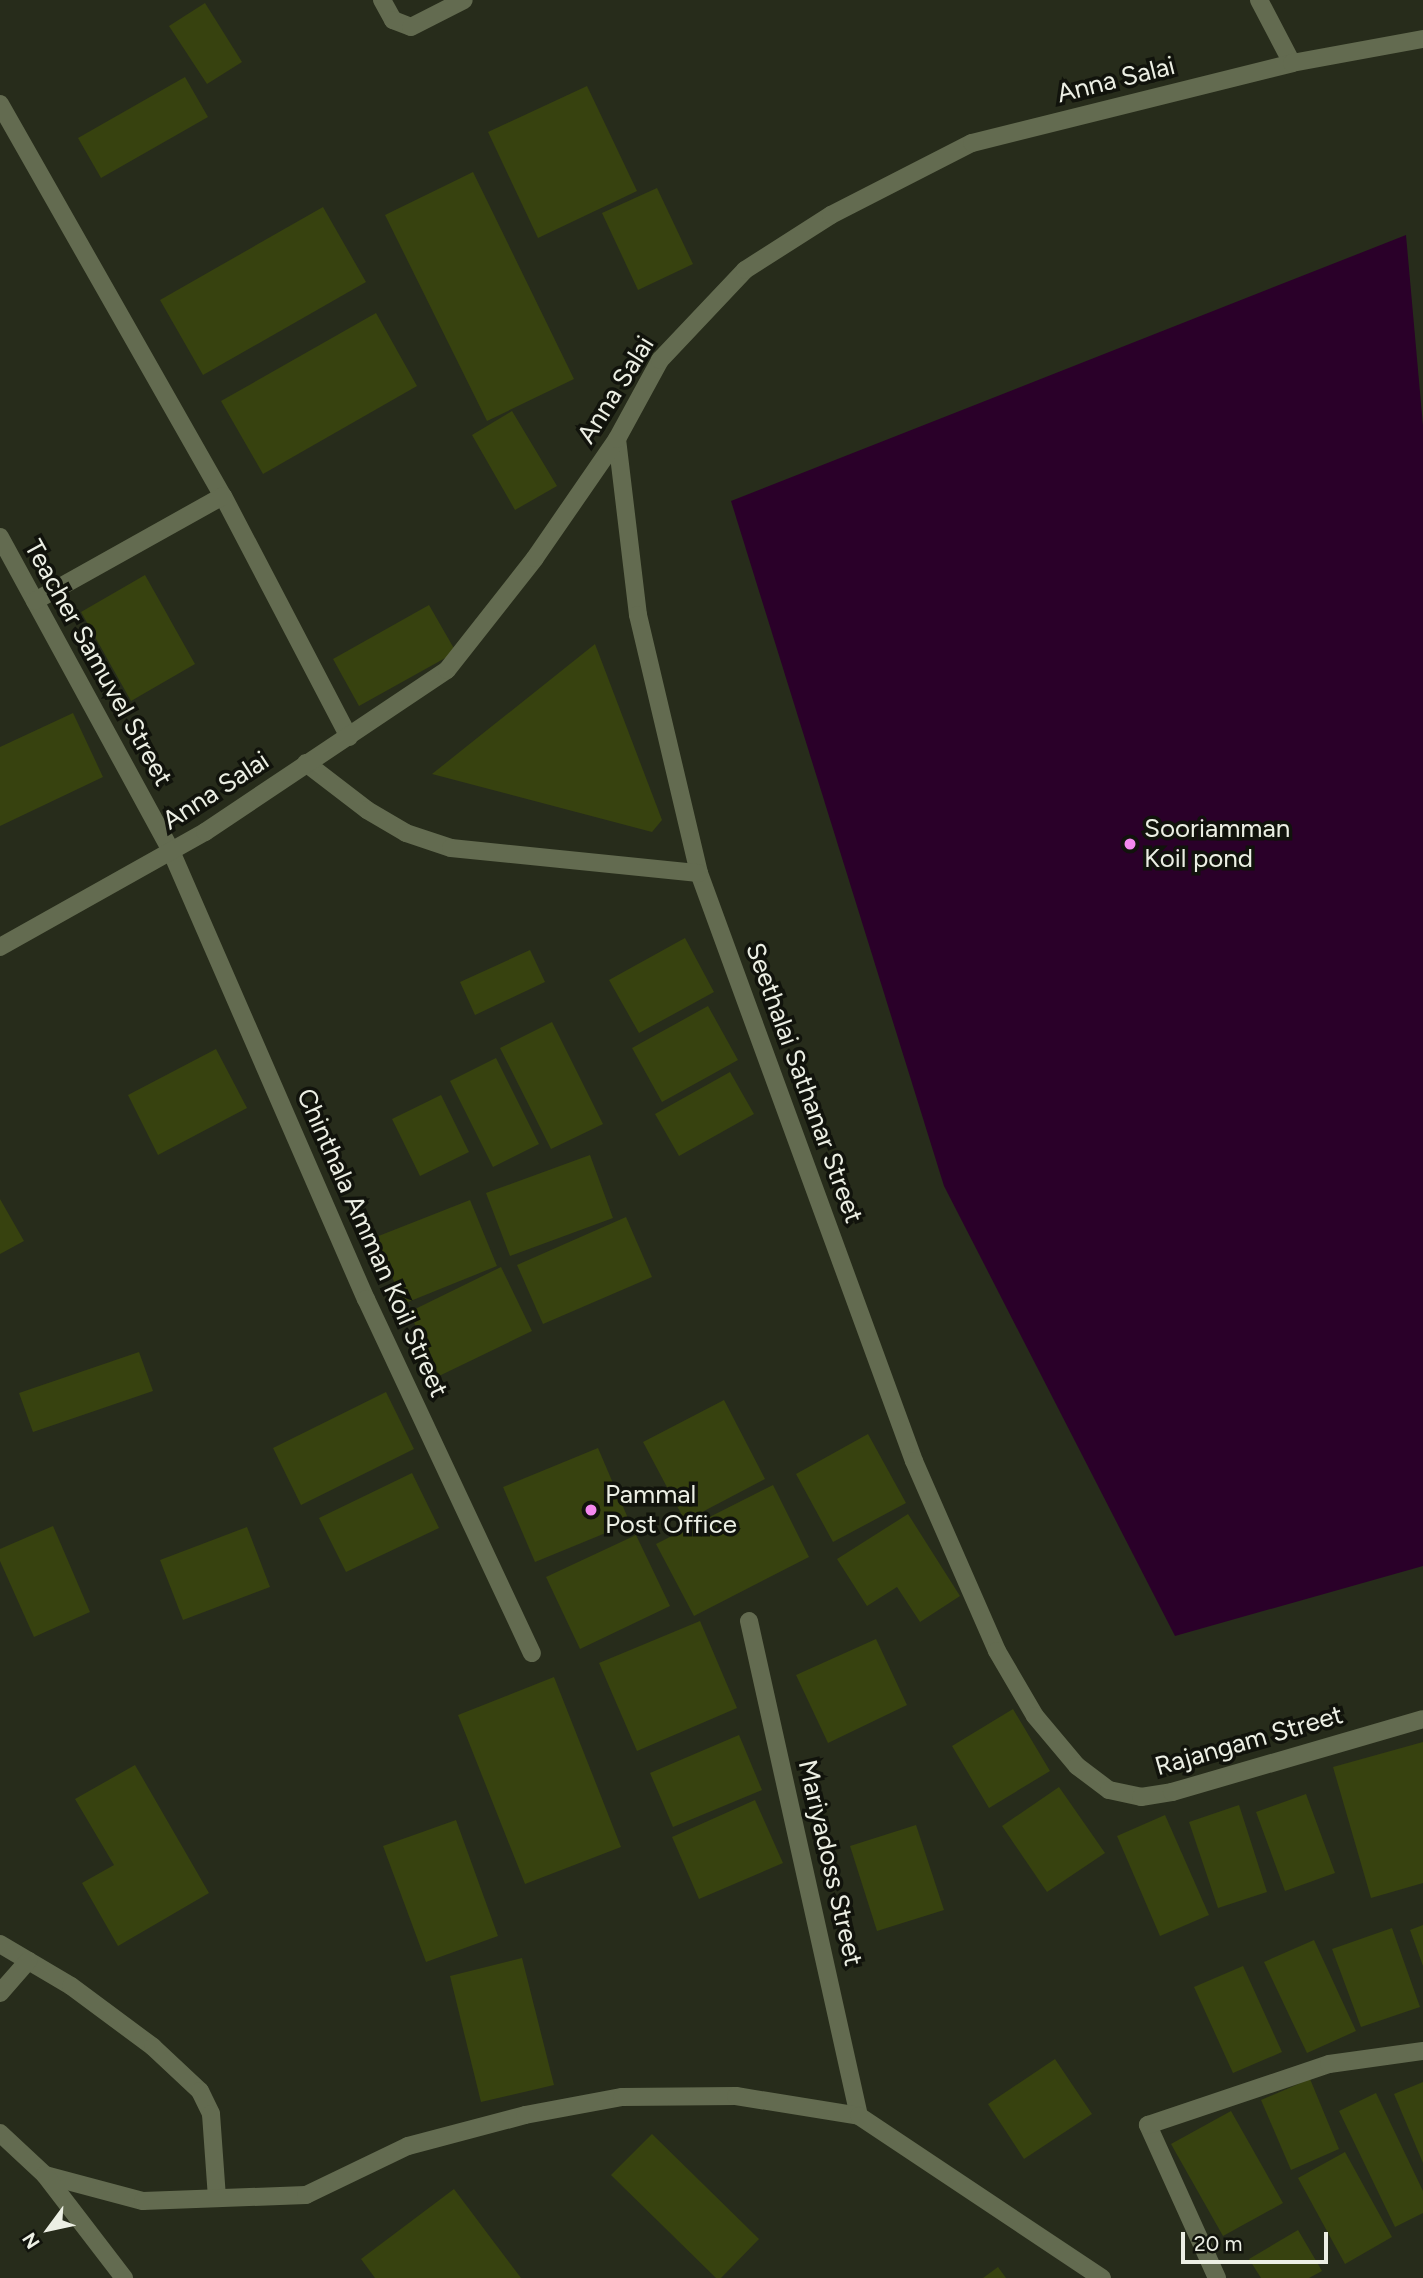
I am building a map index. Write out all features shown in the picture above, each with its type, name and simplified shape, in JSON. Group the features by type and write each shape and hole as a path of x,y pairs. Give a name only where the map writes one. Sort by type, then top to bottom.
{"street":[{"path":"382,0 393,20 411,27 464,0"},
{"path":"1259,0 1292,63"},
{"name":"Anna Salai","path":"0,947 171,851 349,737 447,670 535,558 617,439 660,360 745,270 831,215 972,143 1292,63 1423,39"},
{"path":"0,104 223,496 349,737"},
{"name":"Seethalai Sathanar Street","path":"617,439 638,615 699,873 914,1461 997,1651 1035,1716"},
{"path":"35,601 223,496"},
{"name":"Teacher Samuvel Street","path":"0,537 171,851"},
{"path":"306,763 376,816 406,833 451,848 699,873"},
{"name":"Chinthala Amman Koil Street","path":"171,851 366,1299 532,1653"},
{"name":"Mariyadoss Street","path":"749,1621 859,2116"},
{"name":"Rajangam Street","path":"1035,1716 1088,1774 1109,1790 1141,1797 1423,1719"},
{"path":"0,1944 153,2047 200,2091 211,2114 217,2198"},
{"path":"0,1993 28,1961"},
{"path":"1217,2278 1148,2125 1329,2064 1423,2050"},
{"path":"45,2175 143,2201 306,2195 408,2146 525,2115 621,2096 736,2096 859,2116 1102,2278"},
{"path":"0,2133 45,2175 124,2278"}],"shaded area":[{"name":"Sooriamman Koil pond","path":"1406,235 1423,426 1423,1566 1175,1636 944,1186 731,501"}],"building":[{"path":"205,3 242,62 207,84 169,26"},
{"path":"185,77 208,117 101,178 78,138"},
{"path":"587,86 637,191 538,238 488,132"},
{"path":"473,172 574,379 487,421 385,215"},
{"path":"657,188 693,264 638,290 602,213"},
{"path":"323,207 366,282 203,375 160,300"},
{"path":"376,313 417,386 263,474 221,401"},
{"path":"512,411 557,486 515,510 472,435"},
{"path":"145,575 195,664 131,701 81,612"},
{"path":"429,605 456,652 359,706 333,659"},
{"path":"595,644 662,820 652,832 432,774"},
{"path":"73,713 103,777 0,826 0,747"},
{"path":"685,938 714,992 639,1033 609,980"},
{"path":"530,950 545,982 475,1015 460,982"},
{"path":"708,1006 738,1060 662,1102 632,1048"},
{"path":"552,1022 603,1124 551,1149 500,1048"},
{"path":"216,1049 247,1108 158,1155 128,1095"},
{"path":"496,1058 539,1144 493,1167 450,1081"},
{"path":"730,1072 754,1114 679,1156 655,1114"},
{"path":"441,1095 469,1152 420,1176 392,1119"},
{"path":"590,1155 613,1218 510,1256 486,1193"},
{"path":"0,1199 24,1241 0,1254"},
{"path":"470,1200 497,1266 403,1304 376,1237"},
{"path":"626,1217 652,1277 543,1324 517,1265"},
{"path":"501,1267 532,1331 439,1376 409,1312"},
{"path":"139,1352 153,1391 33,1432 19,1393"},
{"path":"386,1392 414,1449 301,1505 273,1448"},
{"path":"724,1400 765,1479 685,1521 643,1442"},
{"path":"868,1434 906,1503 833,1542 796,1474"},
{"path":"598,1448 630,1523 535,1562 503,1487"},
{"path":"412,1473 439,1528 346,1572 319,1518"},
{"path":"773,1485 809,1557 694,1616 656,1544"},
{"path":"908,1514 960,1596 920,1622 897,1587 867,1606 837,1559"},
{"path":"53,1526 90,1612 34,1637 0,1561 0,1549"},
{"path":"247,1527 270,1587 183,1620 160,1560"},
{"path":"636,1535 670,1606 580,1649 546,1577"},
{"path":"700,1621 737,1708 637,1751 599,1663"},
{"path":"876,1639 907,1705 828,1743 796,1675"},
{"path":"554,1677 621,1847 525,1884 458,1715"},
{"path":"1013,1709 1050,1771 989,1808 952,1746"},
{"path":"739,1735 762,1790 673,1827 650,1773"},
{"path":"1423,1742 1423,1883 1371,1898 1333,1767"},
{"path":"135,1765 209,1893 118,1946 82,1883 114,1865 75,1799"},
{"path":"1059,1787 1105,1853 1047,1892 1002,1826"},
{"path":"1306,1794 1335,1873 1285,1891 1256,1812"},
{"path":"755,1800 783,1863 699,1899 672,1837"},
{"path":"1239,1805 1267,1892 1218,1908 1189,1822"},
{"path":"1165,1815 1209,1915 1160,1936 1117,1836"},
{"path":"456,1820 498,1936 426,1962 383,1846"},
{"path":"916,1825 944,1910 877,1931 850,1846"},
{"path":"1423,1925 1423,1966 1410,1930"},
{"path":"1392,1928 1420,2007 1361,2027 1332,1949"},
{"path":"1314,1940 1356,2031 1307,2053 1264,1962"},
{"path":"522,1958 554,2085 481,2102 450,1976"},
{"path":"1243,1966 1282,2052 1233,2073 1194,1987"},
{"path":"1055,2059 1092,2114 1024,2159 988,2104"},
{"path":"1310,2079 1339,2149 1291,2170 1261,2100"},
{"path":"1423,2082 1423,2163 1394,2094"},
{"path":"1376,2093 1423,2191 1423,2213 1395,2227 1339,2111"},
{"path":"1231,2111 1283,2203 1223,2236 1171,2144"},
{"path":"652,2134 759,2239 721,2278 716,2278 611,2175"},
{"path":"1345,2152 1392,2237 1345,2264 1298,2178"},
{"path":"454,2189 521,2278 375,2278 361,2259"},
{"path":"1298,2230 1322,2271 1309,2278 1261,2278 1249,2259"},
{"path":"998,2267 1006,2278 983,2278"}],"place":[{"name":"Sooriamman Koil pond","path":"1130,844"},
{"name":"Pammal Post Office","path":"591,1510"}]}
